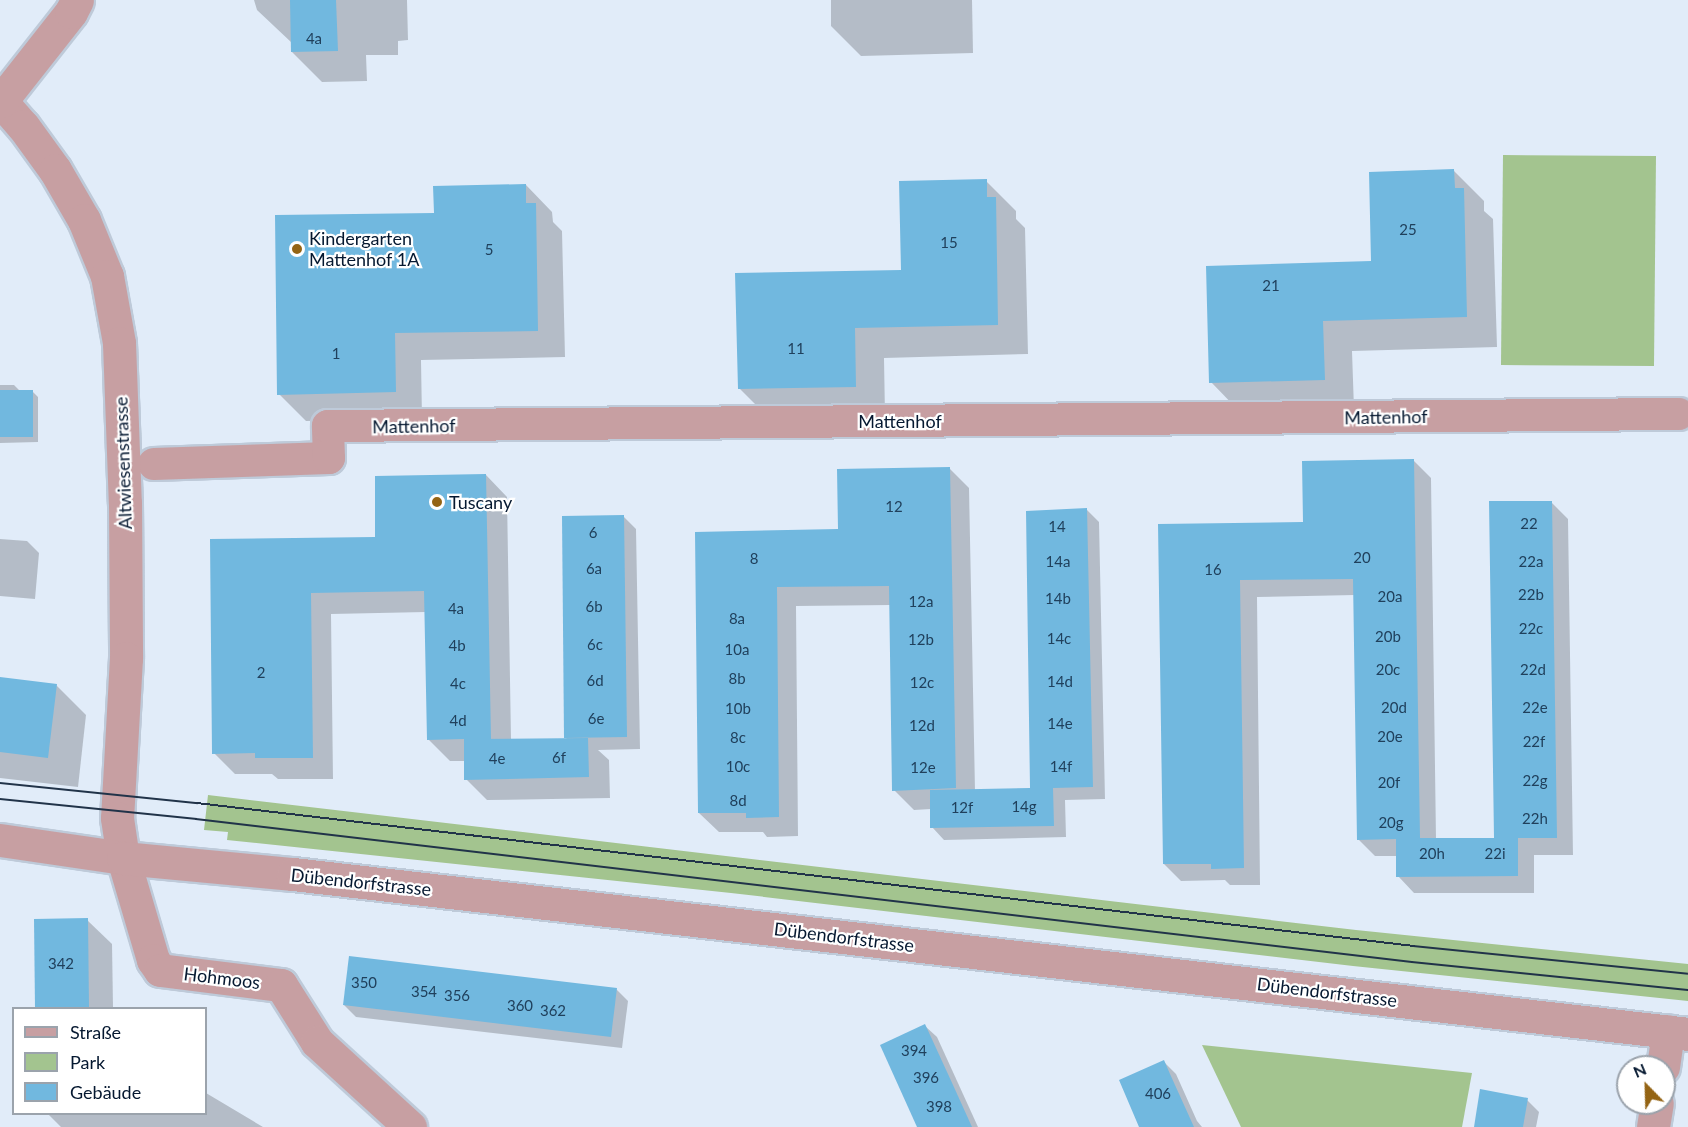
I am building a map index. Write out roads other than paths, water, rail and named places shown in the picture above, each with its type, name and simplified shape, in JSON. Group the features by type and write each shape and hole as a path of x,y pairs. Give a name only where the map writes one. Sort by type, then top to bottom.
{"street":[{"path":"1,101 71,12 77,0"},
{"name":"Altwiesenstrasse","path":"1,101 24,126 56,170 84,220 106,276 119,343 125,503 126,658 117,810 123,858"},
{"name":"Mattenhof","path":"154,464 329,458 328,426 1679,414"},
{"name":"Dübendorfstrasse","path":"0,840 123,858 293,874 1678,1032"},
{"name":"Hohmoos","path":"123,858 148,945 160,970 280,986 317,1042 410,1127"},
{"path":"1667,1055 1678,1032"}],"tram line":[{"path":"0,783 197,803 1414,946 1688,974"},
{"path":"0,799 196,819 1412,962 1688,990"}],"place":[{"name":"Kindergarten Mattenhof 1A","path":"297,249"},
{"name":"Tuscany","path":"437,502"}]}
